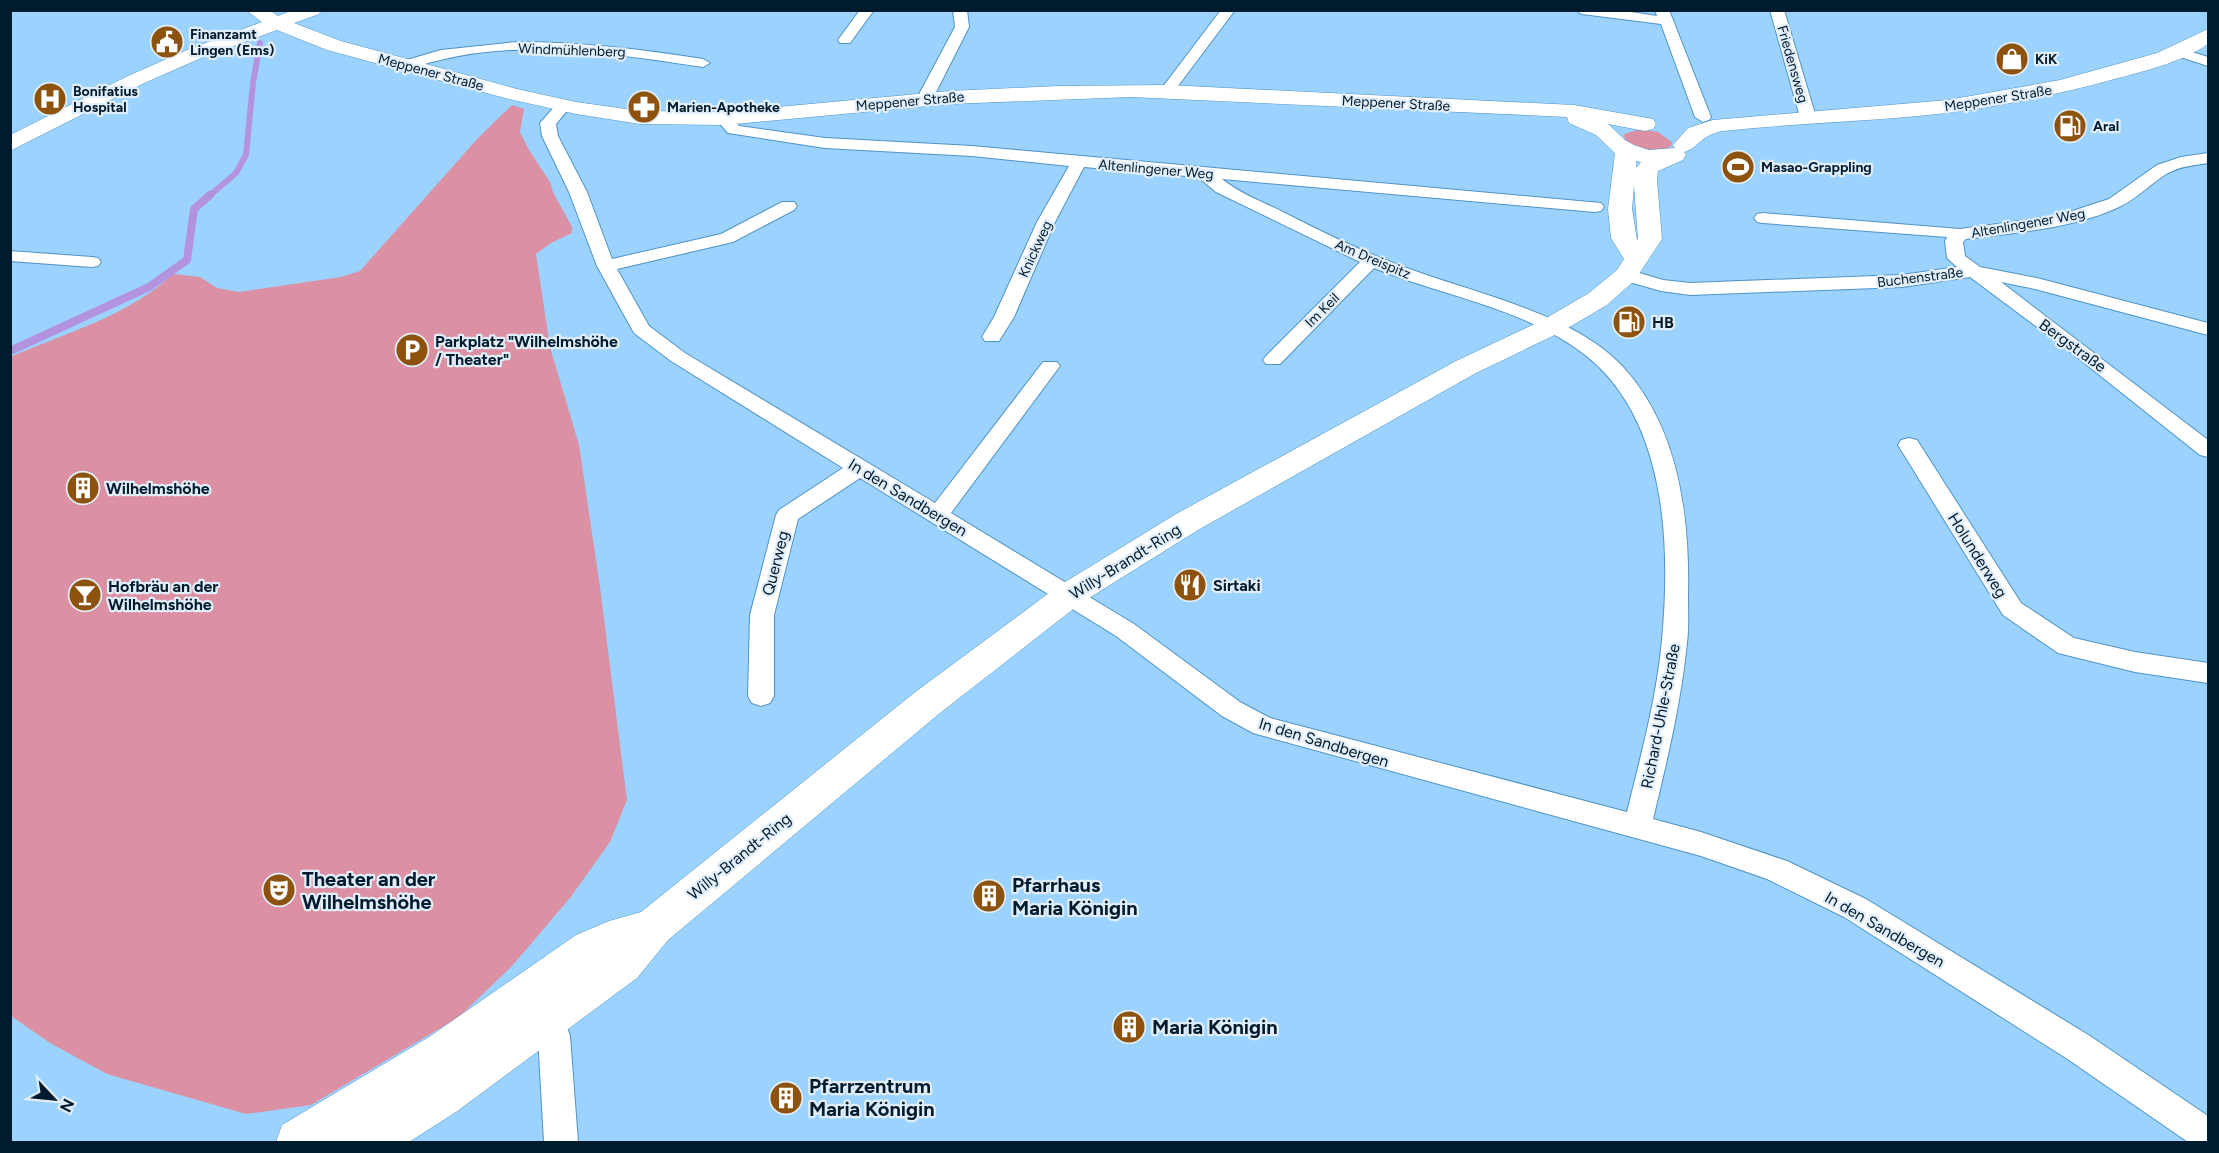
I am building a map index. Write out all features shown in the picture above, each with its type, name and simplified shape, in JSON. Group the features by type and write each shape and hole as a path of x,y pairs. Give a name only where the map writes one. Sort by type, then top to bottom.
{"main road":[{"name":"Meppener Straße","path":"255,10 276,23 319,39 405,64 562,107 640,118 675,120 723,118 1006,93 1167,91 1598,114 1665,132 1690,135 1707,128 1778,118"},
{"path":"158,70 312,10"},
{"path":"10,144 224,35 236,20"},
{"name":"Meppener Straße","path":"1665,132 1703,117 1733,115 1808,117 1928,109 2030,94 2072,85 2179,52 2208,35"},
{"name":"Meppener Straße","path":"1558,112 1604,130 1619,145"},
{"path":"1619,145 1648,157 1665,132 1633,124 1615,129 1612,134 1619,145 1620,209 1623,238 1631,267"},
{"name":"Willy-Brandt-Ring","path":"367,1143 440,1096 544,1002 591,949 609,940 653,927 927,703 1069,595 1158,539 1466,367 1552,326 1598,299 1631,267 1650,239 1645,180 1647,168 1665,132"},
{"name":"Willy-Brandt-Ring","path":"299,1143 445,1052 544,1002"}],"street":[{"path":"845,40 867,10"},
{"path":"924,99 962,27 960,10"},
{"path":"1167,91 1228,10"},
{"path":"1582,10 1664,16 1703,117"},
{"name":"Friedensweg","path":"1777,10 1808,117"},
{"name":"Windmühlenberg","path":"405,64 450,52 537,45 619,50 703,63"},
{"path":"2179,52 2208,62"},
{"name":"In den Sandbergen","path":"562,107 548,123 550,136 578,192 606,266 641,329 678,357 859,468 939,514 1125,630 1230,709 1262,726 1413,769 1701,844 1777,870 1856,908 2078,1047 2208,1136"},
{"name":"Altenlingener Weg","path":"723,118 734,130 825,143 972,151 1595,207"},
{"name":"Altenlingener Weg","path":"1763,219 1933,230 1959,234 2057,220 2086,213 2115,203 2163,169 2181,162 2208,158"},
{"name":"Knickweg","path":"992,337 1004,317 1046,222 1079,162"},
{"name":"Am Dreispitz","path":"1203,173 1222,188 1371,261 1552,326"},
{"path":"606,266 727,238 788,206"},
{"name":"Bergstraße","path":"1959,234 1954,241 1956,258 2075,346 2208,450"},
{"path":"10,255 92,262"},
{"name":"Im Keil","path":"1273,360 1371,261"},
{"name":"Buchenstraße","path":"1631,267 1661,285 1690,289 1902,281 1971,271 2037,284 2208,329"},
{"name":"Richard-Uhle-Straße","path":"1552,326 1592,350 1629,387 1653,431 1668,481 1676,553 1675,638 1663,714 1637,828"},
{"path":"939,514 1050,366"},
{"name":"Holunderweg","path":"1909,445 2012,609 2067,646 2135,662 2208,673"},
{"name":"Querweg","path":"761,696 762,615 787,515 859,468"},
{"path":"544,1002 554,1036 561,1143"}],"shaded area":[{"path":"512,105 524,109 520,132 550,182 572,227 572,233 551,243 536,254 550,347 579,445 627,800 610,842 570,898 512,966 459,1017 311,1105 246,1114 107,1074 50,1043 11,1016 10,357 116,312 155,289 173,274 200,277 217,288 239,292 341,277 360,271 479,137"},
{"path":"1641,129 1658,132 1672,142 1672,145 1667,149 1655,151 1642,149 1625,142 1624,134"}],"waterway":[{"path":"208,197 236,173 246,155 253,83 260,43"},
{"path":"10,351 149,287 187,260 194,209 210,195"}],"place":[{"name":"Finanzamt Lingen (Ems)","path":"167,42"},
{"name":"KiK","path":"2012,59"},
{"name":"Bonifatius Hospital","path":"50,99"},
{"name":"Marien-Apotheke","path":"644,107"},
{"name":"Aral","path":"2070,126"},
{"name":"Masao-Grappling","path":"1738,167"},
{"name":"HB","path":"1629,322"},
{"name":"Parkplatz \"Wilhelmshöhe / Theater\"","path":"412,350"},
{"name":"Wilhelmshöhe","path":"83,488"},
{"name":"Sirtaki","path":"1190,585"},
{"name":"Hofbräu an der Wilhelmshöhe","path":"85,595"},
{"name":"Theater an der Wilhelmshöhe","path":"279,890"},
{"name":"Pfarrhaus Maria Königin","path":"989,896"},
{"name":"Maria Königin","path":"1129,1027"},
{"name":"Pfarrzentrum Maria Königin","path":"786,1098"}]}
